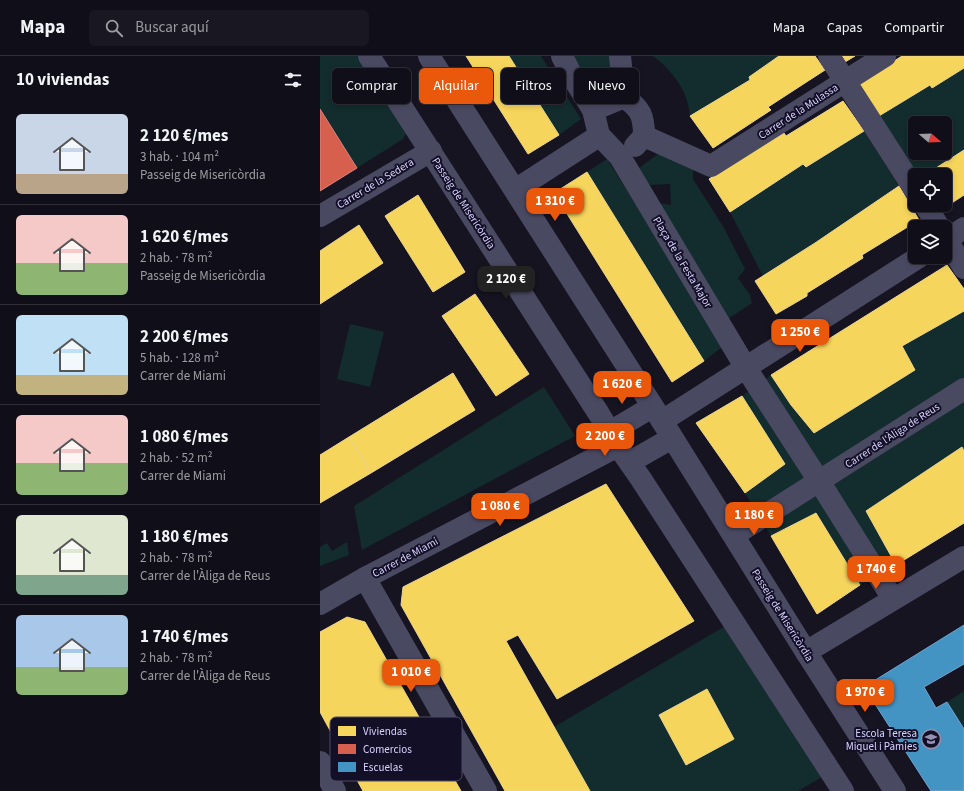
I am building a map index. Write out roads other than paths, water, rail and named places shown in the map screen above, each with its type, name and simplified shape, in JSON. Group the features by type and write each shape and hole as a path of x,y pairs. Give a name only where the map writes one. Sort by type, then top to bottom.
{"street":[{"name":"Passeig de Misericòrdia","path":"369,56 842,791"},
{"name":"Passeig de Misericòrdia","path":"429,56 895,791"},
{"path":"515,190 599,135 593,110 573,78 562,56"},
{"path":"620,56 621,68"},
{"path":"829,56 846,80 908,179"},
{"name":"Carrer de la Mulassa","path":"644,136 711,166 885,56"},
{"path":"593,110 607,104"},
{"path":"620,157 633,148 644,136 644,123 641,112 632,104"},
{"name":"Plaça de la Festa Major","path":"599,135 620,157 746,368"},
{"name":"Carrer de la Sedera","path":"320,216 431,151"},
{"path":"930,212 936,220"},
{"path":"952,243 964,268"},
{"path":"619,446 662,422 908,264"},
{"path":"746,368 893,599"},
{"name":"Carrer de l'Àliga de Reus","path":"734,536 964,389"},
{"path":"619,446 662,422"},
{"name":"Carrer de Miami","path":"320,604 365,578 619,446"},
{"path":"806,652 964,557"},
{"path":"365,578 444,717"},
{"path":"462,749 486,791"},
{"path":"320,762 335,791"}],"place":[{"name":"Escola Teresa Miquel i Pàmies","path":"931,739"}]}
